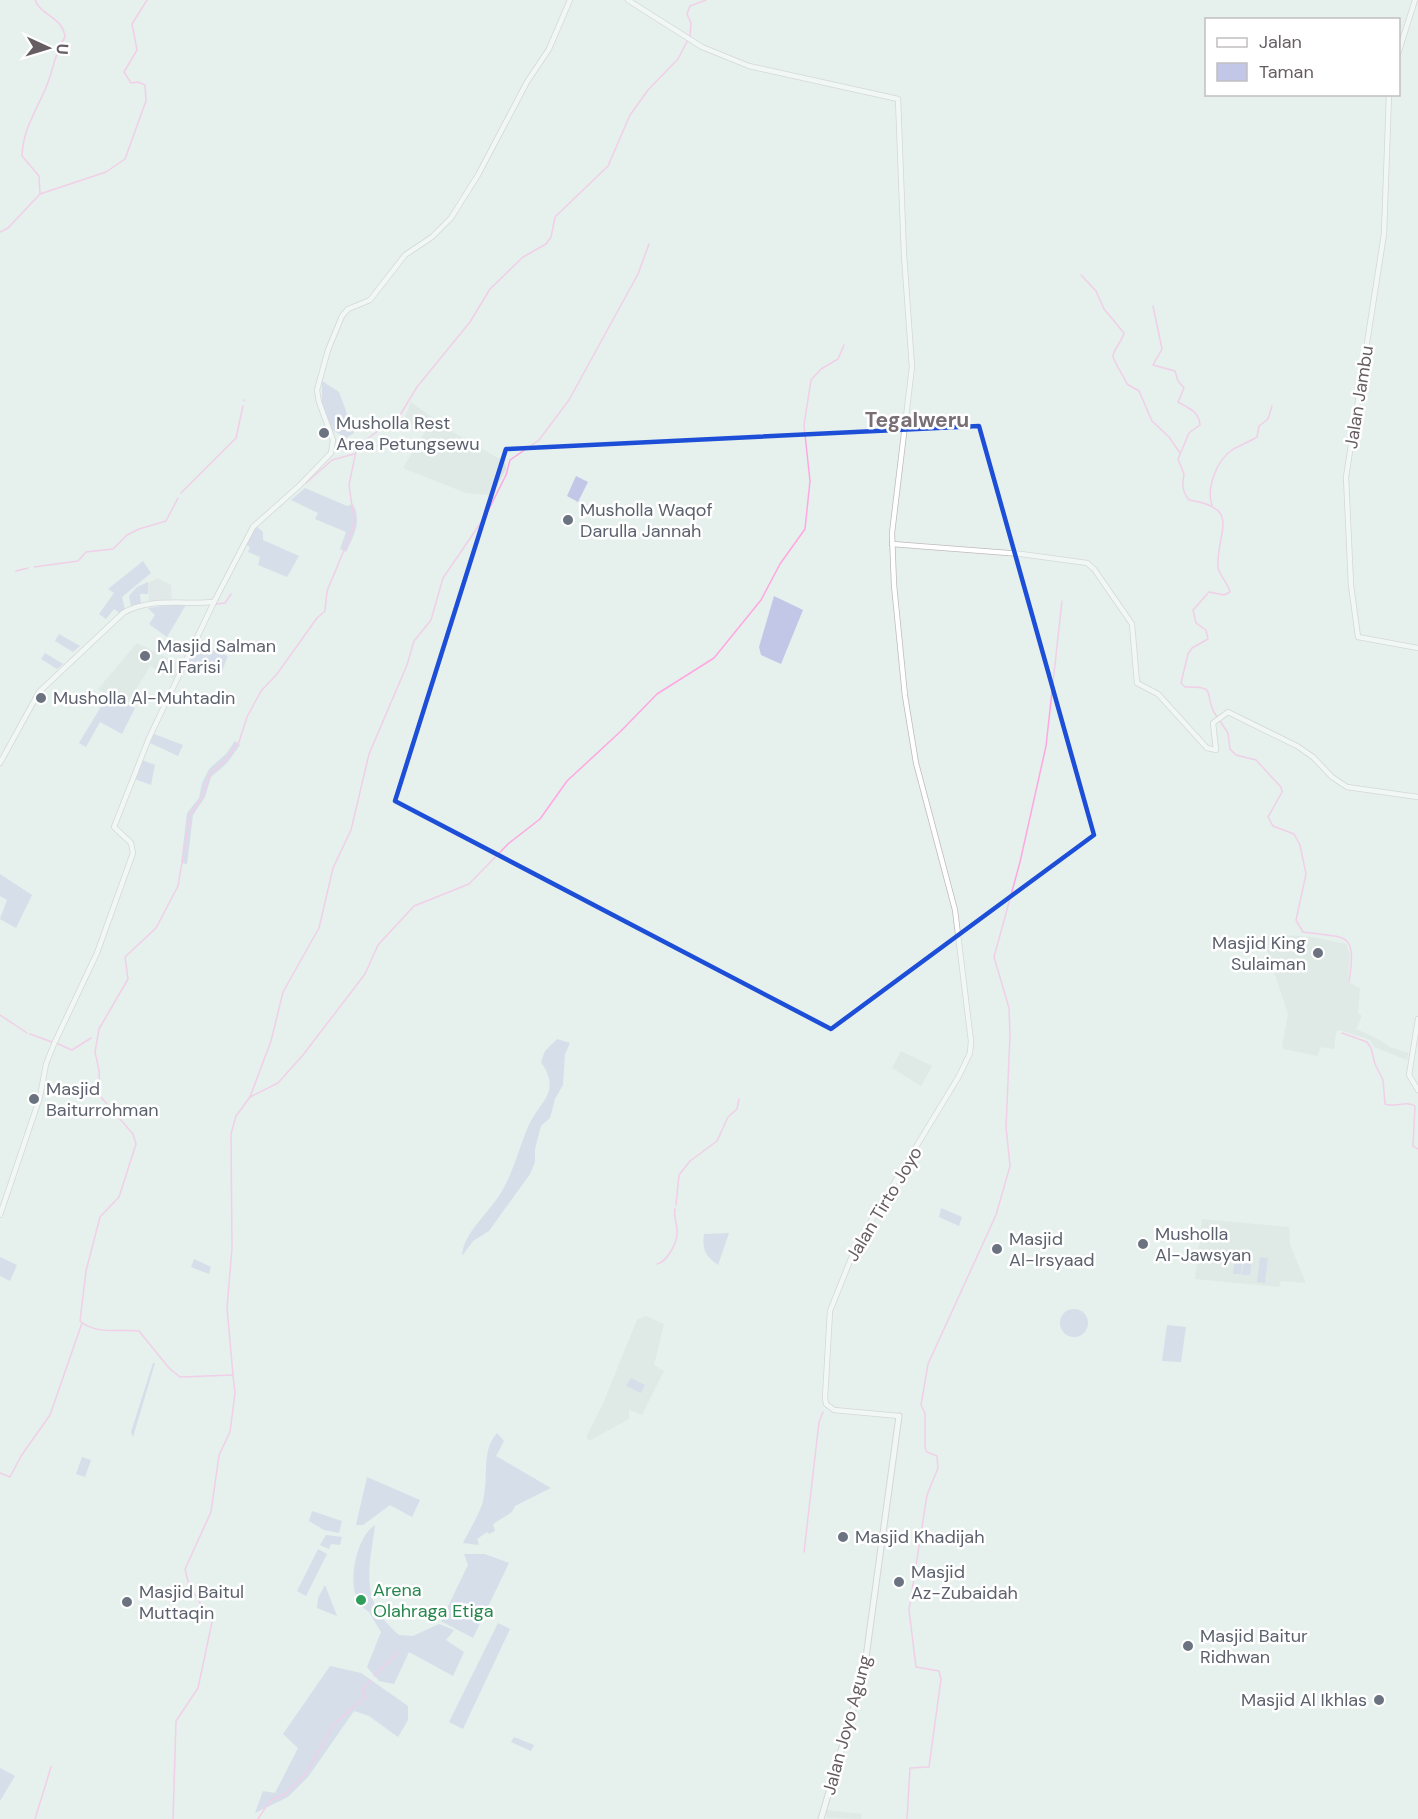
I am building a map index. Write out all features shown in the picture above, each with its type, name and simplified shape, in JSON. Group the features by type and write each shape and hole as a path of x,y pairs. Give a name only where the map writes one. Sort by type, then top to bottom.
{"main road":[{"name":"Jalan Joyo Agung","path":"821,1819 864,1672 899,1416"}],"street":[{"path":"0,1215 40,1097 54,1044 97,953 133,853 131,843 114,828 149,738 214,602 258,521 288,497 329,456 333,444 331,433 319,402 317,390 328,350 342,316 348,309 370,300 405,255 432,237 451,218 478,175 527,82 549,49 570,0"},
{"path":"628,0 702,47 756,69 897,99 912,367 892,544 1021,554 1090,565 1132,624 1137,683 1158,694 1192,734 1212,751 1217,747 1214,720 1231,713 1292,743 1344,785 1418,797"},
{"path":"1400,48 1415,0"},
{"name":"Jalan Jambu","path":"1389,96 1384,234 1346,477 1349,555 1358,638 1418,648"},
{"name":"Jalan Tirto Joyo","path":"892,544 905,696 916,764 955,910 970,1035 969,1056 916,1150 856,1246 829,1317 826,1404 838,1410 899,1416"},
{"path":"0,763 39,692 123,613 132,609 171,602 214,602"},
{"path":"1418,1019 1409,1075 1418,1090"}],"highlighted area":[{"path":"979,426 1094,835 831,1029 395,801 506,449"}],"shaded area":[{"path":"411,402 451,431 505,462 506,469 492,495 466,493 403,468 425,432 404,420"},
{"path":"158,578 171,585 172,599 149,604 148,583"},
{"path":"137,643 180,664 173,678 150,666 127,705 98,689"},
{"path":"1268,936 1313,937 1346,944 1350,954 1348,982 1360,988 1358,1013 1362,1016 1356,1029 1390,1047 1408,1053 1407,1060 1374,1047 1370,1040 1340,1030 1336,1032 1334,1049 1321,1047 1317,1056 1284,1049 1282,1046 1288,1014 1264,941"},
{"path":"901,1051 932,1066 921,1086 892,1068"},
{"path":"1202,1219 1289,1227 1290,1245 1306,1283 1281,1281 1279,1287 1195,1279"},
{"path":"646,1316 664,1324 654,1365 664,1371 642,1415 629,1410 629,1419 589,1441 586,1437 604,1401 637,1320"},
{"path":"827,1810 862,1814 861,1819 826,1818"}],"green space":[{"path":"322,381 339,392 354,433 346,438 331,429 322,403"},
{"path":"576,476 588,482 578,502 567,496"},
{"path":"305,488 347,506 353,504 357,523 346,552 340,549 346,532 315,519 318,513 291,500"},
{"path":"256,526 263,532 263,540 299,556 287,577 258,565 260,557 248,552 250,547 246,545"},
{"path":"143,561 151,573 122,597 125,609 120,613 114,609 106,619 99,614 114,593 108,589"},
{"path":"148,582 148,594 140,594 141,605 131,606 129,596 137,587"},
{"path":"774,596 803,610 781,664 761,655 759,647"},
{"path":"187,603 167,637 149,624 155,615 148,608"},
{"path":"59,634 80,646 73,652 55,641"},
{"path":"207,648 228,656 220,676 187,663 194,650 204,655"},
{"path":"45,653 63,664 57,669 41,659"},
{"path":"108,695 135,708 122,734 100,722 86,747 79,743"},
{"path":"154,734 183,745 178,756 150,743"},
{"path":"235,741 240,745 227,763 211,777 205,797 193,815 187,864 181,863 187,813 199,798 202,783 209,769 226,754"},
{"path":"142,760 155,765 151,785 135,779"},
{"path":"0,874 32,895 16,928 0,919 7,900 0,896"},
{"path":"557,1039 570,1043 565,1054 563,1085 555,1099 550,1118 541,1126 535,1149 535,1162 530,1174 489,1231 473,1241 462,1256 468,1237 503,1189 528,1127 547,1096 550,1081 541,1062 545,1051"},
{"path":"941,1208 962,1217 959,1226 939,1217"},
{"path":"729,1233 718,1265 705,1252 704,1234"},
{"path":"1235,1255 1243,1256 1241,1274 1233,1274"},
{"path":"1244,1256 1252,1257 1250,1275 1242,1275"},
{"path":"0,1257 17,1265 10,1281 0,1276"},
{"path":"1260,1257 1268,1258 1265,1283 1257,1282"},
{"path":"194,1259 211,1267 209,1274 191,1267"},
{"path":"1074,1309 1084,1313 1088,1323 1084,1333 1074,1337 1064,1333 1060,1323 1064,1313"},
{"path":"1167,1325 1186,1327 1181,1362 1162,1361"},
{"path":"153,1363 155,1363 133,1437 131,1432"},
{"path":"631,1378 645,1385 641,1393 626,1386"},
{"path":"497,1433 504,1441 496,1456 551,1488 515,1506 512,1512 493,1524 495,1531 489,1534 487,1532 477,1539 479,1545 463,1543 482,1505 487,1457 492,1440"},
{"path":"82,1457 91,1460 85,1477 76,1474"},
{"path":"367,1477 420,1500 412,1517 390,1505 363,1525 356,1525"},
{"path":"312,1511 342,1521 339,1533 324,1530 309,1521"},
{"path":"375,1525 369,1571 372,1597 378,1610 399,1635 413,1636 439,1624 454,1630 446,1640 464,1652 453,1676 409,1652 394,1684 379,1681 367,1667 381,1632 369,1612 361,1606 365,1603 360,1605 357,1597 361,1595 356,1596 353,1578 359,1547 363,1538"},
{"path":"326,1535 342,1537 340,1545 331,1544 329,1549 320,1545"},
{"path":"318,1549 327,1554 306,1596 297,1591"},
{"path":"464,1554 485,1554 509,1563 473,1638 441,1621 468,1565"},
{"path":"325,1585 337,1616 317,1608 318,1598"},
{"path":"498,1623 510,1629 463,1729 449,1722"},
{"path":"330,1666 361,1673 408,1706 408,1720 398,1737 369,1716 354,1711 308,1777 288,1797 255,1813 263,1791 275,1793 298,1748 283,1734"},
{"path":"514,1737 534,1745 531,1751 511,1742"},
{"path":"0,1768 15,1776 0,1801"}],"waterway":[{"path":"0,232 8,228 40,194 39,176 22,156 23,146 56,55 65,37 60,25 42,10 35,0"},
{"path":"40,194 106,172 125,159 146,101 145,85 138,82 131,83 124,72 137,50 132,24 147,0"},
{"path":"173,1819 176,1721 198,1688 212,1622 189,1585 185,1569 211,1512 219,1455 230,1432 235,1393 233,1375 180,1377 169,1368 139,1331 101,1330 80,1321 86,1271 100,1217 119,1197 136,1144 133,1134 100,1096 99,1070 95,1052 99,1029 128,979 125,957 156,928 178,886 190,815 202,798 210,773 225,761 239,742 247,717 261,691 277,674 317,618 325,611 327,591 352,531 354,520 349,485 359,445 378,431 394,425 417,387 470,322 490,289 523,257 546,244 551,237 555,217 608,166 630,115 648,90 678,59 690,36 691,23 687,14 690,6 706,0"},
{"path":"250,1097 271,1041 283,992 319,928 333,868 351,830 369,754 407,665 414,641 431,620 443,578 486,515 506,475 510,460 539,440 569,400 638,274 649,244"},
{"path":"1081,275 1096,291 1104,309 1124,333 1113,356 1127,384 1139,391 1152,421 1169,437 1180,453"},
{"path":"1153,306 1162,349 1153,365 1175,371 1178,381 1184,388 1178,402 1198,416 1200,425 1189,433 1178,459 1184,474 1184,491 1189,500 1216,509 1223,523 1218,567 1230,592 1224,595 1209,592 1193,610 1196,623 1206,630 1208,639 1192,648 1188,654 1181,683 1185,687 1207,690 1217,717"},
{"path":"233,1375 227,1308 232,1248 231,1134 236,1116 250,1097 278,1083 303,1055 365,974 378,945 414,906 469,884 508,844 540,819 567,781 657,694 714,658 761,600 780,564 805,529 810,481 804,425 811,380 821,369 838,359 844,345"},
{"path":"181,493 236,438 243,406"},
{"path":"1212,505 1210,491 1217,467 1232,450 1257,437 1259,426 1268,419 1272,406"},
{"path":"306,483 332,460 354,454"},
{"path":"34,567 78,561 86,552 113,549 127,535 166,521 178,498"},
{"path":"16,571 28,568"},
{"path":"216,604 225,603 231,594"},
{"path":"907,1819 910,1768 929,1767 941,1679 939,1671 916,1667 909,1610 927,1495 938,1468 937,1456 927,1452 925,1448 925,1413 921,1405 928,1364 996,1215 1010,1166 1006,1127 1009,1008 994,957 1020,862 1046,746 1062,601"},
{"path":"1220,721 1228,733 1230,749 1236,755 1256,760 1281,787 1282,792 1268,817 1273,826 1294,834 1300,845 1306,874 1296,920 1303,932 1339,937 1350,945 1349,982"},
{"path":"0,1015 27,1033"},
{"path":"1342,1033 1367,1042 1371,1048 1375,1064 1383,1080 1385,1104 1415,1106 1413,1146 1418,1149"},
{"path":"30,1034 52,1042"},
{"path":"56,1043 72,1050 91,1038"},
{"path":"676,1205 679,1175 690,1161 717,1141 728,1117 737,1109 739,1099"},
{"path":"657,1264 661,1263 671,1252 677,1237 675,1209"},
{"path":"0,1473 10,1477 21,1456 50,1415 82,1323"},
{"path":"804,1552 819,1422 823,1412"},
{"path":"374,1676 398,1652"},
{"path":"258,1819 270,1801 285,1794 307,1772 334,1724 366,1696 362,1691 370,1680"},
{"path":"35,1819 51,1767"}],"place":[{"name":"Musholla Rest Area Petungsewu","path":"324,433"},
{"name":"Musholla Waqof Darulla Jannah","path":"568,520"},
{"name":"Masjid Salman Al Farisi","path":"145,656"},
{"name":"Musholla Al-Muhtadin","path":"41,698"},
{"name":"Masjid King Sulaiman","path":"1318,953"},
{"name":"Masjid Baiturrohman","path":"34,1099"},
{"name":"Musholla Al-Jawsyan","path":"1143,1244"},
{"name":"Masjid Al-Irsyaad","path":"997,1249"},
{"name":"Masjid Khadijah","path":"843,1537"},
{"name":"Masjid Az-Zubaidah","path":"899,1582"},
{"name":"Arena Olahraga Etiga","path":"361,1600"},
{"name":"Masjid Baitul Muttaqin","path":"127,1602"},
{"name":"Masjid Baitur Ridhwan","path":"1188,1646"},
{"name":"Masjid Al Ikhlas","path":"1379,1700"}],"district":[{"name":"Tegalweru","path":"917,420"}]}
